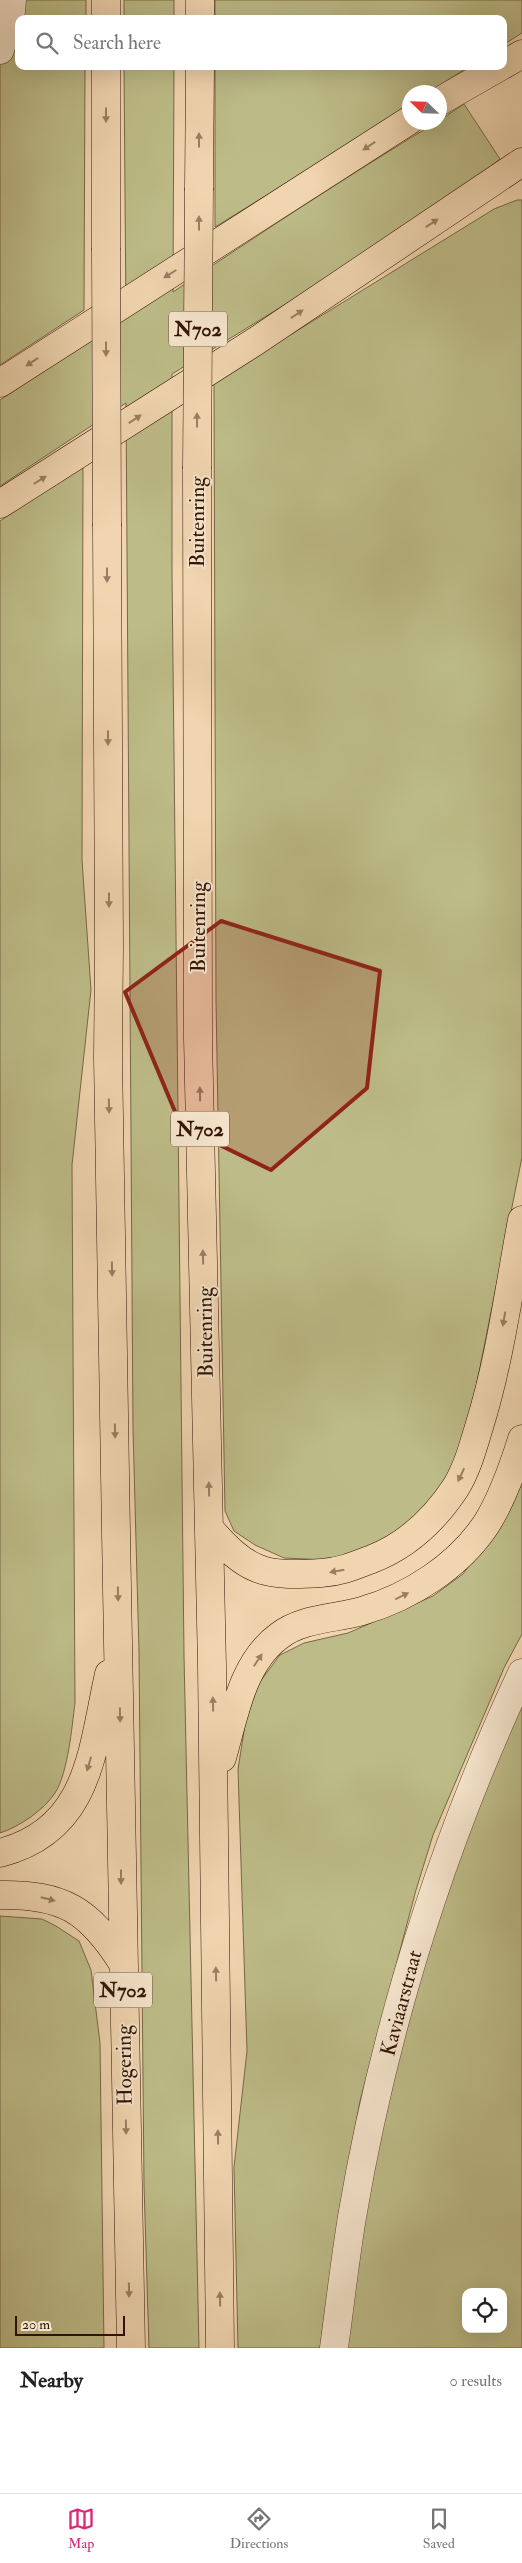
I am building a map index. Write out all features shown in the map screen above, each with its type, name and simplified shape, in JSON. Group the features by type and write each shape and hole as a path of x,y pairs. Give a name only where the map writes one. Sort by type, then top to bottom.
{"highway":[{"path":"106,0 106,15"},
{"path":"200,0 200,15"},
{"path":"507,63 522,54"},
{"name":"N702","path":"106,70 108,1058 118,1631"},
{"name":"Buitenring","path":"200,70 197,469 198,1038 214,1788"},
{"path":"447,97 495,70"},
{"path":"0,383 402,125"},
{"path":"0,504 256,341 522,162"},
{"path":"209,1528 223,1544 255,1568 285,1576 340,1572 383,1555 421,1530 456,1486 471,1454 487,1403 522,1220"},
{"path":"214,1788 240,1696 249,1672 262,1653 278,1636 297,1624 341,1616 387,1603 413,1590 442,1570 465,1549 486,1524 511,1473 522,1439"},
{"path":"0,1853 17,1849 33,1841 56,1825 82,1787 91,1761 118,1631"},
{"name":"Hogering","path":"118,1631 122,1962 131,2348"},
{"name":"N702","path":"214,1788 220,2348"},
{"path":"0,1895 32,1896 70,1906 105,1935 122,1962"}],"street":[{"path":"0,50 11,12 12,0"},
{"name":"Kaviaarstraat","path":"334,2348 352,2217 383,2068 402,1993 438,1879 467,1798 522,1673"}],"highlighted area":[{"path":"221,921 380,971 367,1088 271,1170 181,1126 125,992"}],"shaded area":[{"path":"5,0 86,0 86,15 15,15 15,70 85,70 84,310 0,365 0,47"},
{"path":"124,0 174,0 174,15 124,15"},
{"path":"215,0 522,0 522,33 507,42 507,15 215,15"},
{"path":"124,70 174,70 173,292 270,227 424,130 447,130 447,115 464,104 500,159 434,213 172,374 172,574 184,1656 199,2348 149,2348 144,2185 139,1652 133,1429 126,403 0,486 0,400 126,317"},
{"path":"215,70 464,70 440,85 402,85 402,110 376,128 215,227"},
{"path":"517,200 522,200 522,1157 475,1392 460,1449 439,1491 422,1515 366,1550 328,1560 284,1558 255,1545 234,1531 225,1511 216,1000 214,382 494,209"},
{"path":"83,465 82,860 91,990 72,1165 75,1703 66,1762 55,1793 31,1817 15,1827 0,1833 0,521"},
{"path":"522,1479 522,1634 504,1668 433,1835 416,1890 360,2101 338,2218 320,2348 238,2348 234,2167 247,2051 238,1769 246,1719 259,1683 280,1655 304,1643 348,1633 433,1596 463,1574 498,1527"},
{"path":"522,1700 522,2348 344,2348 350,2302 388,2093 438,1907"},
{"path":"0,1916 42,1919 56,1926 79,1941 91,1970 100,2043 104,2348 0,2348"}]}
